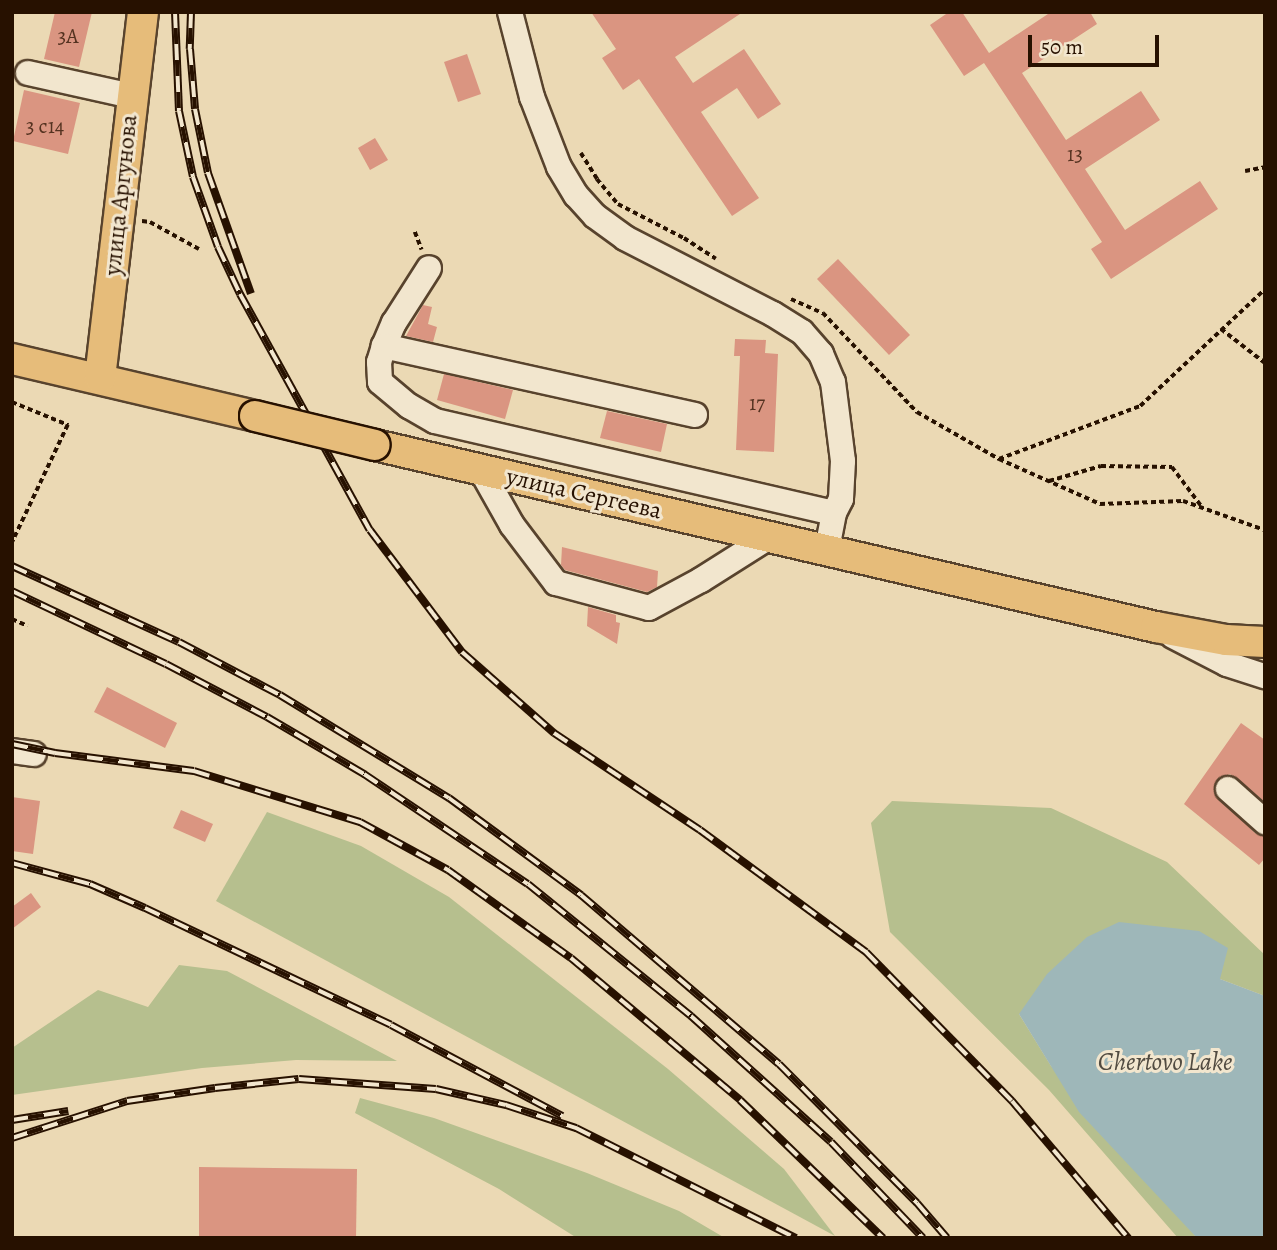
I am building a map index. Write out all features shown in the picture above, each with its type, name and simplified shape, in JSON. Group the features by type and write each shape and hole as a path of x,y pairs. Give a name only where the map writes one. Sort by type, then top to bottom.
{"main road":[{"name":"улица Аргунова","path":"100,377 143,12"},
{"name":"улица Сергеева","path":"12,359 100,377 481,470 827,548 1156,627 1226,640 1265,642"}],"street":[{"path":"510,12 532,97 559,167 576,195 595,216 625,238 773,314 802,332 821,354 833,382 844,461 841,499 834,513 827,548"},
{"path":"28,73 132,96"},
{"path":"429,268 394,323 379,362 380,382 408,406 435,421 834,513"},
{"path":"384,346 695,415"},
{"path":"481,470 512,525 556,583 649,608 701,580 769,537"},
{"path":"1156,627 1227,664 1265,676"},
{"path":"1228,789 1265,822"}],"path":[{"path":"581,153 597,180 618,204 684,238 725,266"},
{"path":"1245,171 1265,167"},
{"path":"137,221 150,222 199,249"},
{"path":"999,459 1140,406 1265,289"},
{"path":"781,294 823,313 883,380 917,412 999,459 1100,504 1183,500 1265,530"},
{"path":"1221,329 1265,363"},
{"path":"12,402 68,425 12,543"},
{"path":"1049,481 1101,466 1172,467 1203,509"},
{"path":"12,619 28,626"}],"green space":[{"path":"892,801 1051,808 1167,862 1265,955 1265,996 1220,979 1019,1014 1051,1066 1197,1238 1178,1238 1049,1090 890,932 871,823"},
{"path":"267,812 361,846 449,897 668,1069 784,1169 835,1236 216,901"},
{"path":"179,965 227,971 397,1061 296,1060 202,1068 12,1095 12,1048 98,990 148,1007"},
{"path":"360,1098 434,1118 587,1173 679,1211 725,1238 577,1238 499,1189 355,1113"}],"water":[{"name":"Chertovo Lake","path":"1119,922 1199,931 1228,948 1220,979 1265,996 1265,1238 1197,1238 1079,1112 1019,1014 1047,974 1087,937"}],"building":[{"path":"55,12 92,12 79,67 44,59"},
{"path":"591,12 743,12 675,57 693,83 744,49 781,104 758,119 737,88 701,112 759,198 732,216 639,79 623,90 602,58 616,49"},
{"path":"949,12 962,12 989,53 1051,12 1090,12 1097,24 1022,73 1066,140 1141,91 1160,120 1085,169 1125,230 1200,181 1218,209 1111,279 1091,249 1102,242 984,63 964,76 930,25"},
{"path":"467,54 481,94 458,102 444,62"},
{"path":"24,90 80,103 68,154 13,141"},
{"path":"375,138 388,160 370,170 358,148"},
{"path":"838,259 910,335 889,355 817,279"},
{"path":"423,305 432,307 428,324 437,327 433,342 406,336"},
{"path":"735,339 766,340 765,353 778,354 774,452 736,450 740,356 734,356"},
{"path":"444,374 513,390 505,419 437,400"},
{"path":"607,411 667,424 661,452 600,438"},
{"path":"562,547 658,571 657,587 647,592 565,570 561,565"},
{"path":"588,607 616,615 616,622 620,623 617,644 587,626"},
{"path":"107,687 177,723 165,748 94,712"},
{"path":"1241,723 1265,740 1265,802 1230,774 1217,780 1214,793 1255,833 1265,836 1265,858 1259,865 1184,804"},
{"path":"12,797 40,801 33,854 12,851"},
{"path":"181,810 213,824 205,842 173,828"},
{"path":"31,893 41,907 12,929 12,907"},
{"path":"199,1167 357,1169 356,1238 199,1238"}],"railway":[{"path":"175,12 179,111 193,177 218,247 240,294 370,530 462,652 554,733 700,830 866,952 1012,1101 1128,1238"},
{"path":"191,12 190,49 195,109 208,173 251,294"},
{"path":"12,566 179,642 280,695 449,798 581,895 779,1064 917,1203 947,1238"},
{"path":"12,591 166,664 267,717 364,774 528,884 691,1016 831,1142 923,1238"},
{"path":"12,744 55,753 194,771 360,822 448,870 571,958 740,1100 883,1238"},
{"path":"12,863 90,884 145,908 391,1025 562,1116"},
{"path":"12,1138 127,1101 215,1088 299,1079 436,1089 506,1105 576,1128 796,1238"},
{"path":"12,1120 68,1111"}]}
